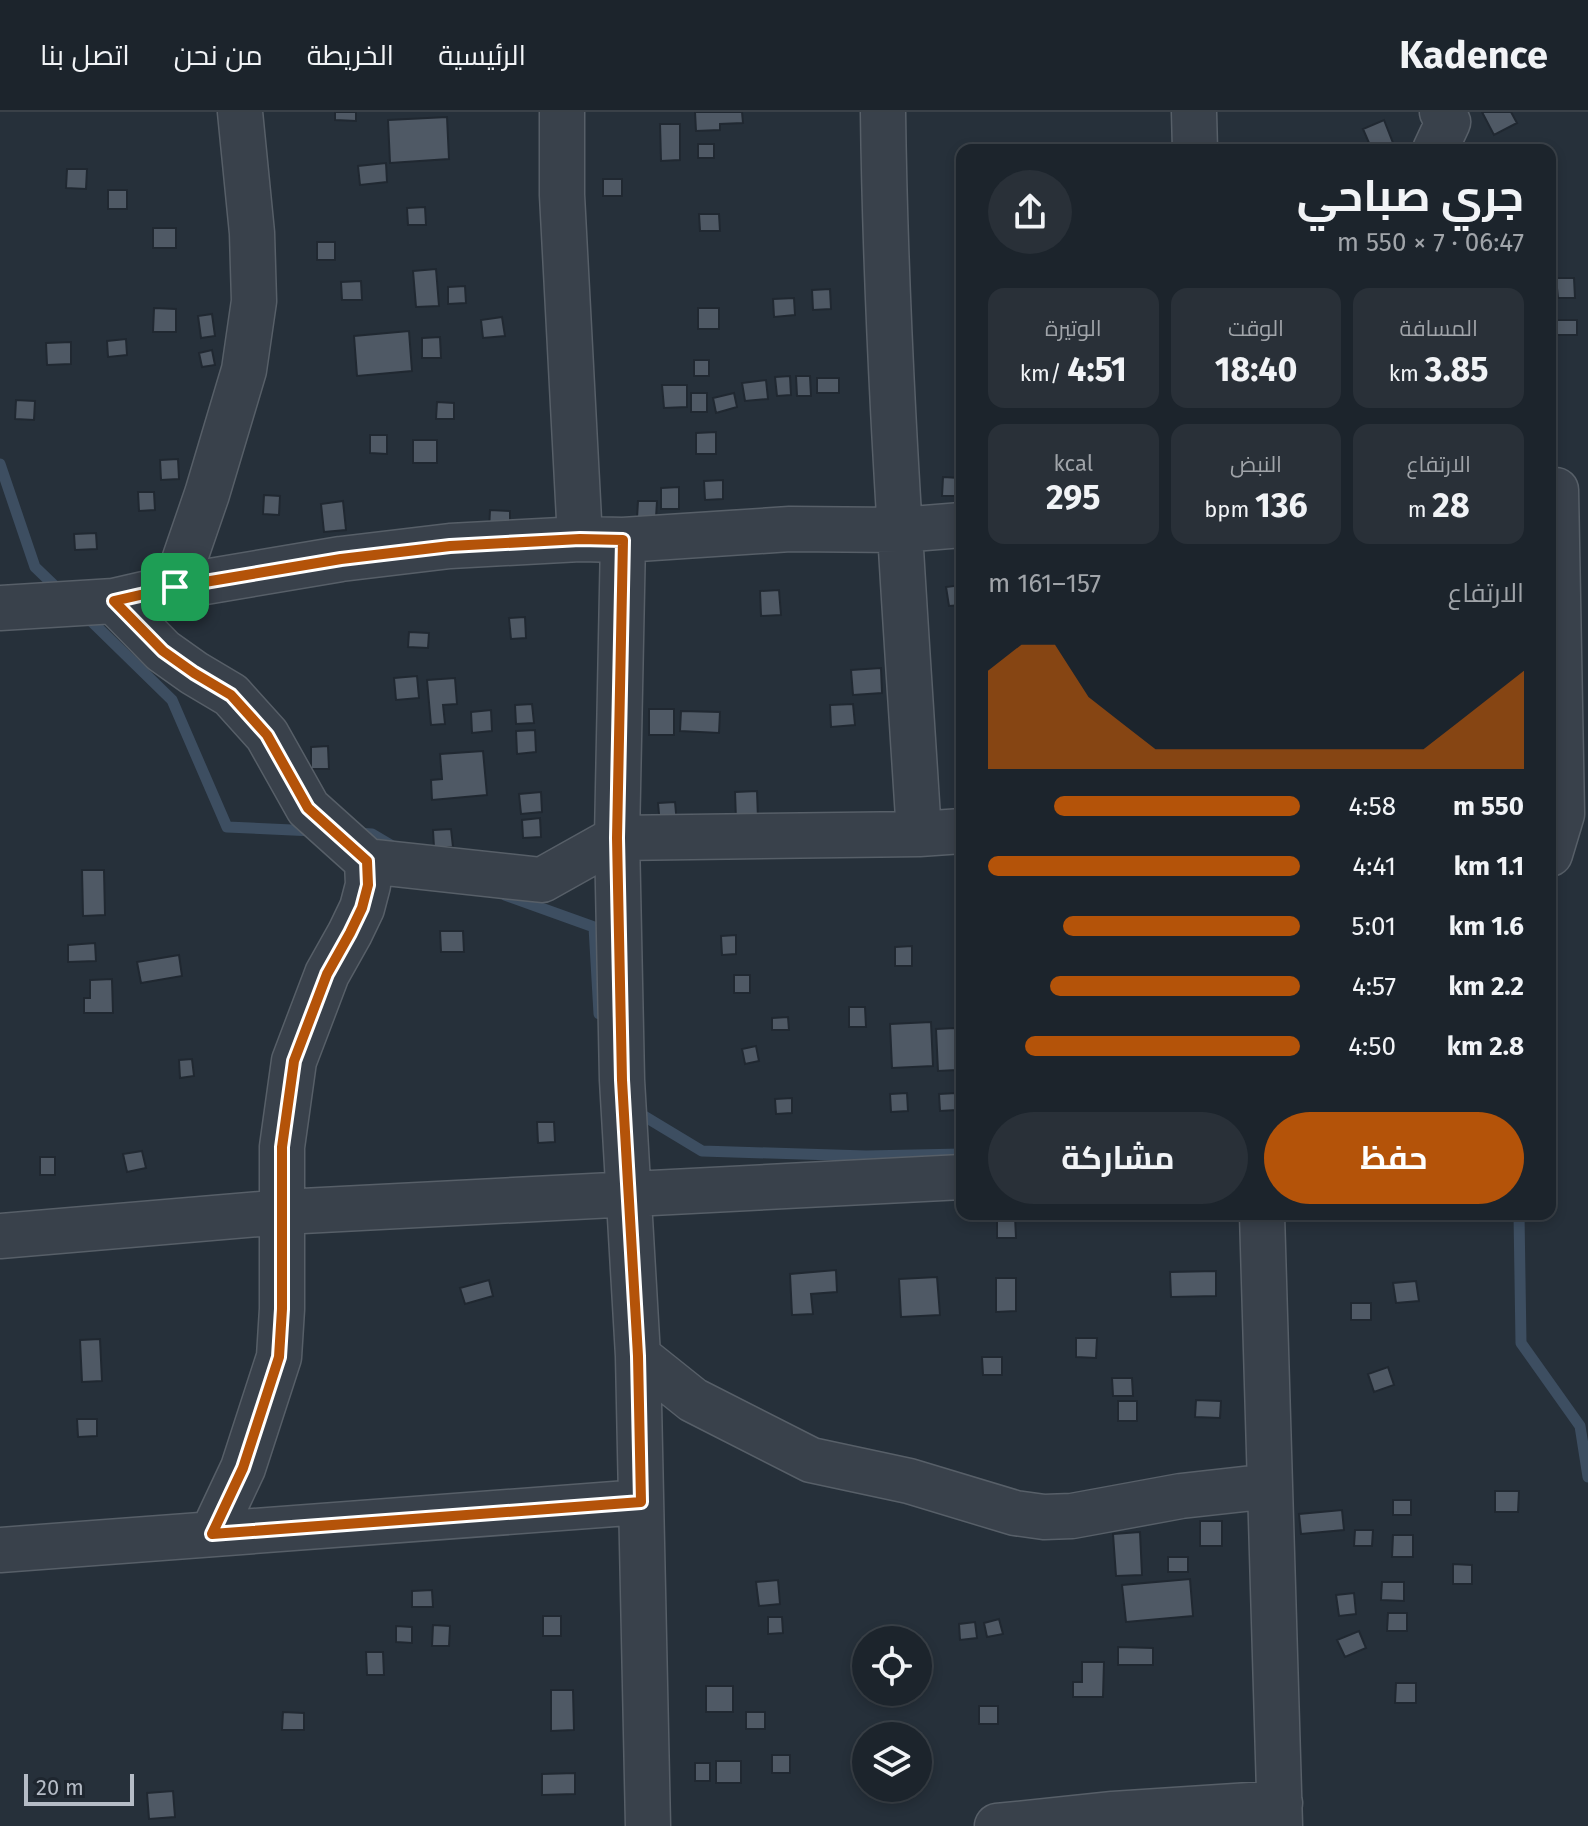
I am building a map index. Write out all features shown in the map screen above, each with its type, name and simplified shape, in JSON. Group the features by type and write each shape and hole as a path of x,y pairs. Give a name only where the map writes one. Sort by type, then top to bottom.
{"street":[{"path":"175,587 244,370 254,301 252,233 240,112"},
{"path":"562,112 562,195 580,539"},
{"path":"883,112 885,224 900,530 919,834"},
{"path":"1194,112 1195,144"},
{"path":"1438,144 1448,122 1442,112"},
{"path":"1562,823 1565,489"},
{"path":"0,608 114,601 175,587 341,559 450,546 580,539 623,540 790,529 900,530 956,525"},
{"path":"623,540 617,838 622,1080 638,1356 648,1826"},
{"path":"114,601 163,651 231,695 267,735 308,808 367,861 542,880 617,838 956,831"},
{"path":"212,1534 243,1468 279,1357 282,1147 294,1061 327,974 362,908 368,885 367,861"},
{"path":"0,1236 283,1212 956,1177"},
{"path":"997,1826 1113,1814 1280,1815 1262,1220"},
{"path":"638,1356 693,1400 811,1460 909,1481 1015,1513 1044,1517 1072,1516 1181,1496 1270,1486"},
{"path":"0,1550 641,1502"}],"building":[{"path":"335,112 356,112 356,121 335,120"},
{"path":"695,112 742,112 743,123 720,124 720,130 696,131"},
{"path":"1482,112 1511,112 1517,123 1494,135"},
{"path":"447,117 449,159 390,163 388,120"},
{"path":"1384,120 1393,143 1369,144 1363,129"},
{"path":"660,124 680,124 680,160 661,161"},
{"path":"698,144 714,144 714,158 698,158"},
{"path":"386,163 387,182 360,185 358,166"},
{"path":"67,169 87,169 86,189 66,188"},
{"path":"603,179 622,179 622,196 603,196"},
{"path":"108,190 127,190 127,209 108,209"},
{"path":"425,207 426,225 408,225 407,208"},
{"path":"699,214 719,214 720,231 700,231"},
{"path":"153,228 176,228 176,248 153,248"},
{"path":"317,242 335,242 335,260 317,260"},
{"path":"436,269 439,306 416,307 413,271"},
{"path":"1556,278 1574,278 1575,298 1558,298"},
{"path":"361,281 362,300 342,300 341,282"},
{"path":"465,286 466,303 448,304 448,287"},
{"path":"830,289 831,309 813,310 812,290"},
{"path":"794,298 795,315 774,317 773,299"},
{"path":"154,308 176,309 176,332 153,332"},
{"path":"698,308 719,308 719,329 698,329"},
{"path":"212,314 215,336 201,338 198,316"},
{"path":"502,317 505,336 483,338 481,320"},
{"path":"1556,320 1577,320 1577,335 1556,335"},
{"path":"409,331 412,371 357,376 354,336"},
{"path":"440,337 441,358 422,358 422,338"},
{"path":"126,339 127,355 108,357 107,341"},
{"path":"71,342 71,364 47,365 46,343"},
{"path":"212,350 215,365 202,367 199,353"},
{"path":"694,360 709,360 709,376 694,376"},
{"path":"790,376 791,395 777,396 775,377"},
{"path":"796,376 810,376 811,396 797,396"},
{"path":"817,378 839,378 839,393 817,393"},
{"path":"766,380 768,399 745,401 742,383"},
{"path":"662,385 687,385 687,407 664,408"},
{"path":"691,393 707,393 707,412 691,412"},
{"path":"734,393 737,407 716,413 713,398"},
{"path":"16,400 35,401 34,420 15,419"},
{"path":"437,402 454,403 454,419 436,419"},
{"path":"716,432 716,454 696,454 696,433"},
{"path":"370,435 387,435 387,454 370,453"},
{"path":"413,440 437,440 437,463 413,463"},
{"path":"178,459 179,479 161,480 160,460"},
{"path":"943,477 956,478 956,496 942,496"},
{"path":"723,480 723,499 705,500 704,481"},
{"path":"679,487 679,509 661,509 661,488"},
{"path":"138,492 154,492 155,510 139,511"},
{"path":"264,495 280,496 279,515 263,514"},
{"path":"343,501 346,530 324,532 321,504"},
{"path":"638,501 657,501 656,518 637,518"},
{"path":"490,510 510,511 510,531 489,530"},
{"path":"96,533 97,549 75,550 74,534"},
{"path":"956,586 956,605 949,606 946,587"},
{"path":"779,590 781,615 761,616 760,591"},
{"path":"525,617 526,638 511,639 509,618"},
{"path":"409,632 429,633 428,648 408,647"},
{"path":"881,668 882,693 853,695 851,670"},
{"path":"417,676 419,698 396,700 394,678"},
{"path":"455,678 457,704 443,705 445,724 431,725 427,680"},
{"path":"532,704 534,723 516,724 515,705"},
{"path":"853,704 855,725 831,727 830,705"},
{"path":"649,709 674,709 674,735 649,735"},
{"path":"491,710 492,731 472,733 471,712"},
{"path":"681,711 720,712 719,733 680,731"},
{"path":"535,730 536,752 517,754 516,731"},
{"path":"328,746 329,769 311,769 311,747"},
{"path":"483,751 487,795 432,800 431,780 442,779 440,754"},
{"path":"757,791 758,819 736,820 735,792"},
{"path":"541,792 542,812 521,814 519,794"},
{"path":"675,802 677,824 660,825 658,803"},
{"path":"540,818 541,837 523,838 522,820"},
{"path":"451,829 453,847 434,848 433,830"},
{"path":"82,870 104,870 105,915 83,916"},
{"path":"440,931 463,931 464,952 441,952"},
{"path":"736,935 736,954 722,955 721,936"},
{"path":"95,943 96,961 68,962 68,945"},
{"path":"912,946 912,966 895,966 895,947"},
{"path":"179,955 182,976 141,983 137,962"},
{"path":"734,975 750,975 750,993 734,993"},
{"path":"112,979 113,1013 84,1013 84,998 90,998 90,980"},
{"path":"849,1007 865,1007 866,1027 849,1027"},
{"path":"788,1017 789,1030 772,1030 772,1018"},
{"path":"931,1022 933,1066 892,1068 890,1024"},
{"path":"955,1028 956,1070 938,1071 936,1029"},
{"path":"756,1046 759,1061 745,1064 742,1049"},
{"path":"192,1059 194,1076 180,1078 179,1060"},
{"path":"907,1093 908,1111 891,1112 890,1094"},
{"path":"956,1093 956,1110 940,1111 939,1094"},
{"path":"792,1098 792,1113 776,1114 775,1099"},
{"path":"537,1122 554,1122 555,1142 538,1143"},
{"path":"142,1151 146,1168 127,1172 123,1154"},
{"path":"40,1157 55,1157 55,1175 40,1175"},
{"path":"997,1220 1015,1220 1016,1238 997,1238"},
{"path":"836,1270 837,1292 811,1294 813,1314 792,1315 790,1274"},
{"path":"1216,1271 1216,1296 1171,1297 1170,1272"},
{"path":"937,1277 940,1315 901,1317 899,1279"},
{"path":"996,1278 1016,1278 1016,1311 996,1312"},
{"path":"489,1280 493,1296 465,1304 460,1288"},
{"path":"1416,1281 1419,1301 1396,1303 1393,1283"},
{"path":"1351,1303 1371,1303 1371,1320 1351,1320"},
{"path":"1076,1338 1097,1338 1096,1358 1076,1357"},
{"path":"100,1339 102,1381 82,1382 80,1340"},
{"path":"982,1357 1002,1357 1002,1375 983,1375"},
{"path":"1388,1367 1394,1385 1374,1392 1368,1374"},
{"path":"1112,1378 1132,1378 1133,1396 1113,1396"},
{"path":"1196,1400 1221,1401 1220,1418 1195,1417"},
{"path":"1118,1401 1137,1401 1137,1421 1118,1421"},
{"path":"77,1419 97,1419 97,1436 78,1437"},
{"path":"1495,1491 1519,1491 1518,1512 1495,1512"},
{"path":"1393,1500 1411,1500 1411,1515 1393,1515"},
{"path":"1342,1510 1344,1530 1301,1534 1299,1514"},
{"path":"1200,1521 1222,1521 1222,1546 1200,1546"},
{"path":"1355,1530 1373,1530 1372,1546 1354,1546"},
{"path":"1140,1532 1142,1575 1116,1576 1113,1534"},
{"path":"1393,1535 1413,1535 1413,1557 1392,1557"},
{"path":"1168,1557 1188,1557 1188,1572 1168,1572"},
{"path":"1453,1564 1472,1565 1472,1584 1453,1584"},
{"path":"1190,1579 1193,1616 1126,1622 1122,1585"},
{"path":"778,1580 780,1604 759,1606 756,1582"},
{"path":"1382,1582 1404,1582 1404,1601 1381,1600"},
{"path":"432,1590 433,1607 412,1607 412,1591"},
{"path":"1354,1593 1356,1614 1339,1616 1336,1595"},
{"path":"1388,1613 1407,1613 1407,1631 1387,1631"},
{"path":"543,1616 561,1616 561,1636 543,1636"},
{"path":"768,1617 782,1617 783,1633 768,1634"},
{"path":"999,1619 1003,1634 987,1637 984,1623"},
{"path":"975,1622 977,1638 960,1640 959,1624"},
{"path":"433,1625 450,1626 449,1646 432,1646"},
{"path":"396,1626 412,1627 412,1643 396,1642"},
{"path":"1359,1631 1366,1648 1345,1657 1337,1640"},
{"path":"1118,1647 1153,1648 1153,1665 1118,1665"},
{"path":"366,1652 383,1652 384,1675 367,1675"},
{"path":"1082,1662 1104,1662 1103,1697 1073,1697 1073,1682 1082,1682"},
{"path":"1396,1683 1416,1683 1416,1703 1395,1703"},
{"path":"706,1686 733,1686 733,1712 706,1712"},
{"path":"551,1690 573,1690 574,1730 551,1731"},
{"path":"979,1706 998,1706 998,1724 979,1724"},
{"path":"283,1712 304,1713 304,1730 282,1730"},
{"path":"746,1712 765,1712 765,1729 746,1729"},
{"path":"772,1755 790,1755 790,1773 772,1773"},
{"path":"716,1761 741,1761 741,1783 716,1783"},
{"path":"695,1763 710,1763 710,1781 695,1781"},
{"path":"575,1773 575,1794 542,1795 542,1774"},
{"path":"173,1791 175,1817 149,1819 147,1793"}],"waterway":[{"path":"0,464 35,567 61,592"},
{"path":"85,615 172,700 227,827 314,831"},
{"path":"355,833 372,834 394,847"},
{"path":"505,895 594,927 599,1014"},
{"path":"634,1110 702,1151 866,1156 956,1154"},
{"path":"1519,1220 1521,1343 1580,1426 1588,1477"}],"route":[{"path":"580,539 623,540 617,838 622,1080 638,1356 641,1502 212,1534 243,1468 279,1357 282,1147 294,1061 327,974 362,908 368,885 367,861 308,808 267,735 231,695 163,651 114,601 175,587 341,559 450,546 580,539"}]}
